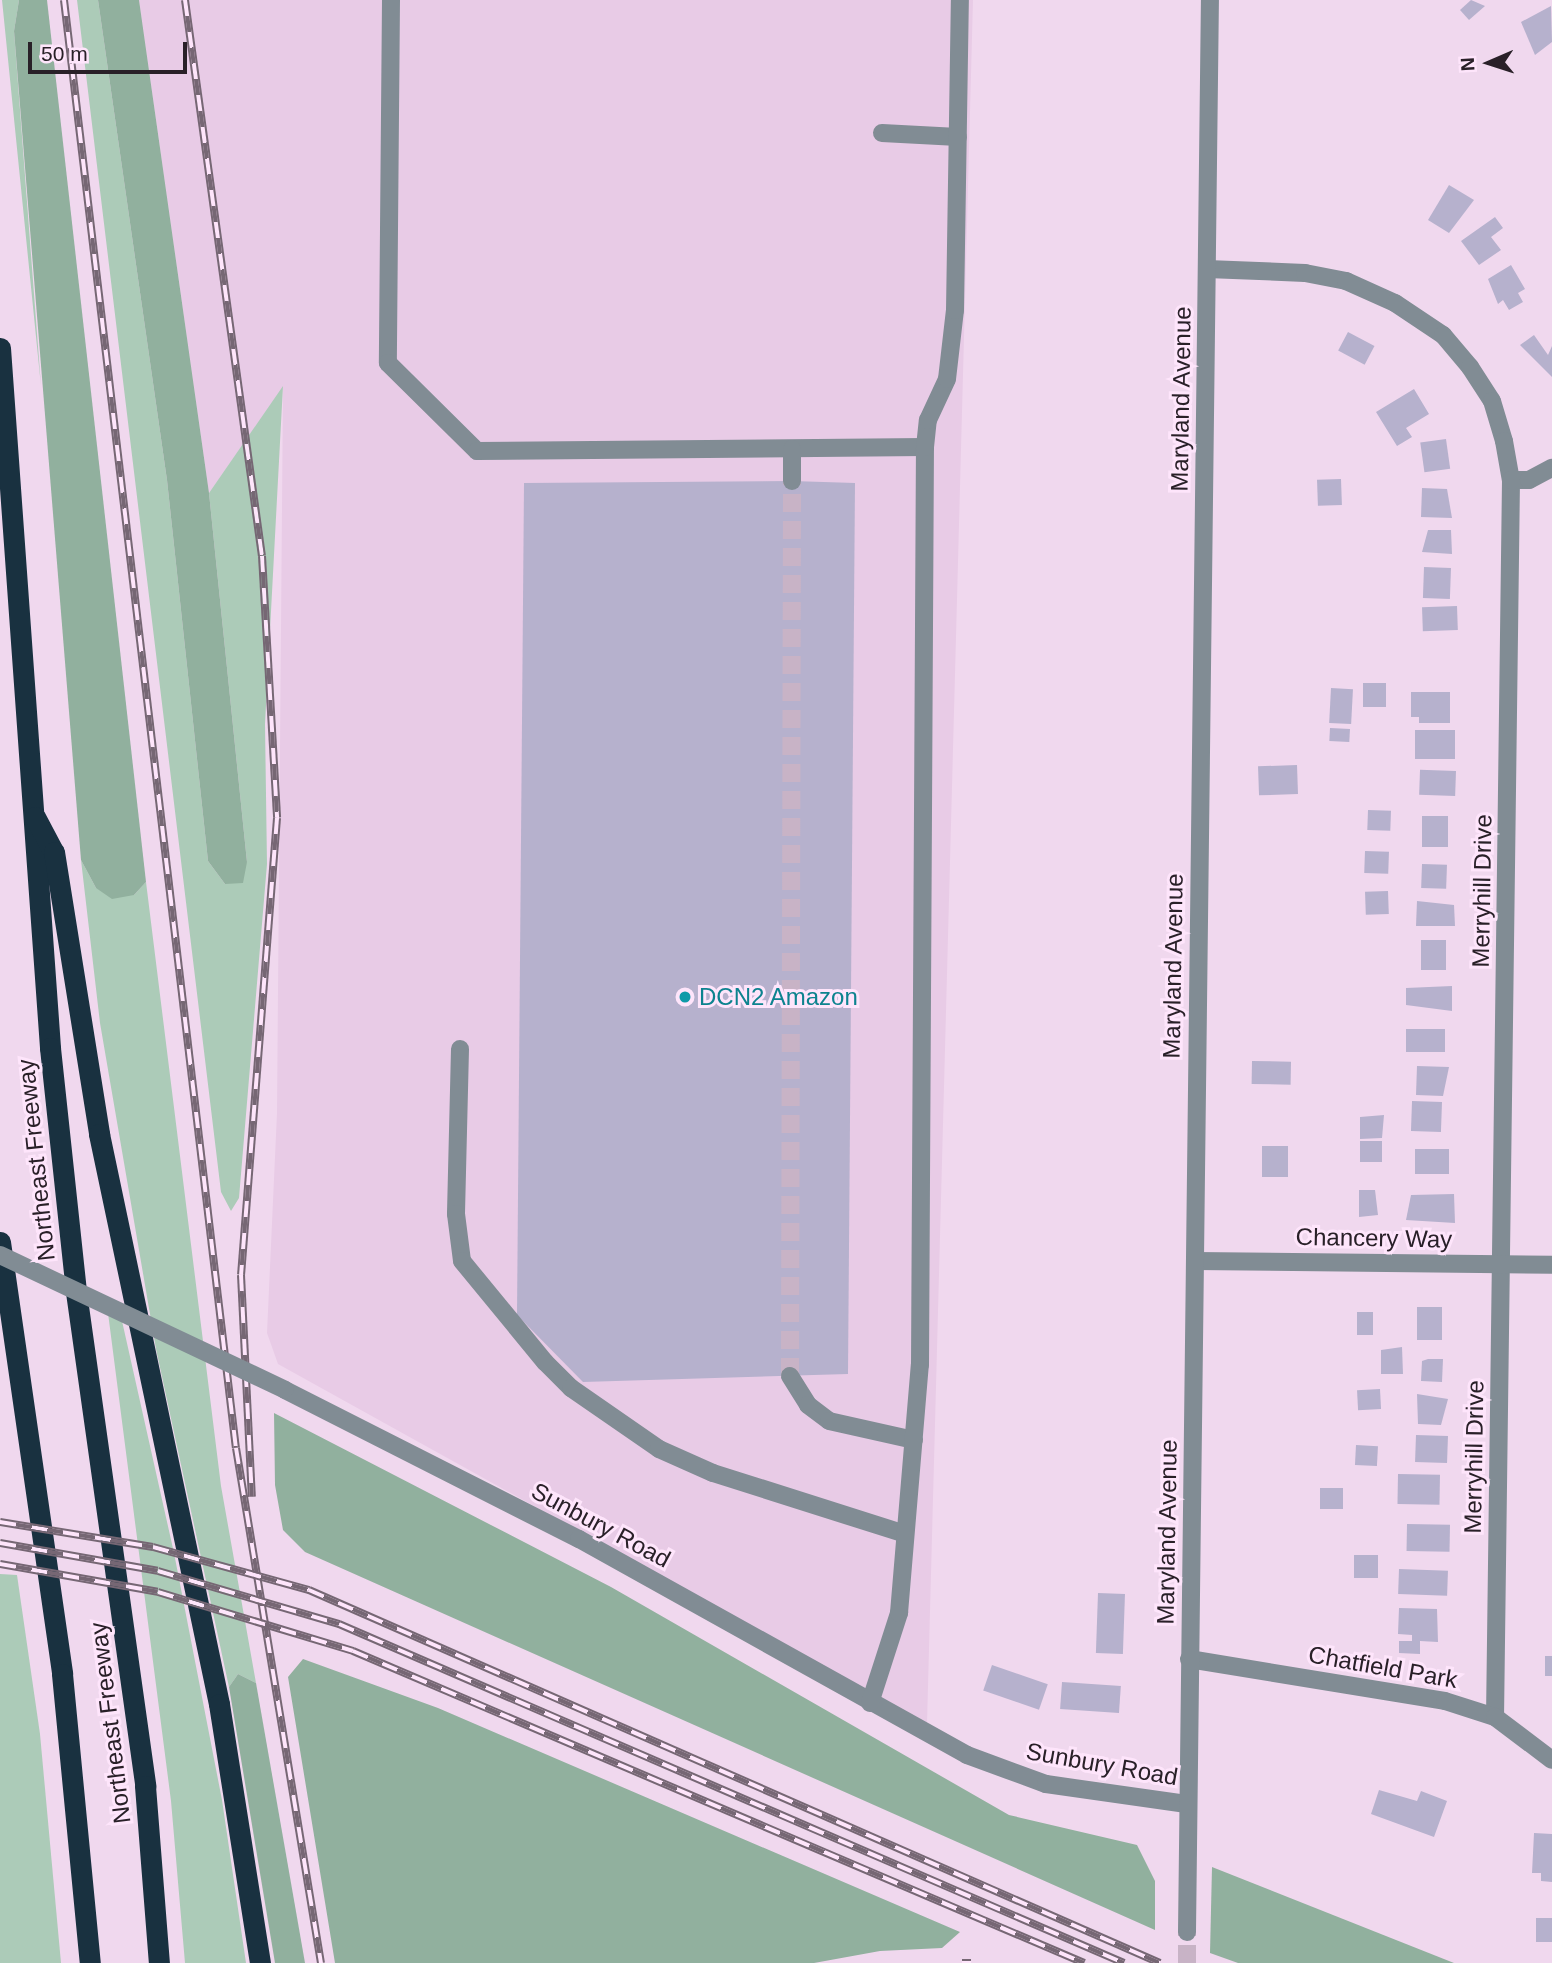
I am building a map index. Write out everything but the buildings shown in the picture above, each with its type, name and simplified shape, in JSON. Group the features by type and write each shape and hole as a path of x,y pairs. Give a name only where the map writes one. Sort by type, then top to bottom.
{"highway":[{"name":"Northeast Freeway","path":"0,348 30,807 62,1171 142,1759 159,1963"},
{"path":"30,807 54,852 99,1134 219,1704 260,1963"},
{"name":"Northeast Freeway","path":"0,1242 62,1674 90,1963"}],"street":[{"path":"391,0 386,324 388,363 411,390 477,451 925,447"},
{"path":"870,1703 899,1613 920,1351 925,447 928,420 947,379 955,310 960,0"},
{"name":"Maryland Avenue","path":"1187,1932 1210,0"},
{"path":"882,134 958,137"},
{"name":"Merryhill Drive","path":"1207,269 1264,269 1346,281 1423,320 1463,359 1492,401 1511,480 1495,1717"},
{"path":"792,449 792,481"},
{"path":"1511,480 1529,480 1552,468"},
{"path":"460,1049 456,1214 462,1261 545,1362 570,1388 659,1449 713,1473 905,1534"},
{"name":"Sunbury Road","path":"0,1255 285,1390 579,1539 967,1755 1035,1781 1187,1804"},
{"name":"Chancery Way","path":"1195,1261 1552,1265"},
{"path":"790,1376 807,1405 829,1421 914,1440"},
{"name":"Chatfield Park","path":"1189,1659 1388,1688 1495,1717 1552,1760"}],"shaded area":[{"path":"139,0 973,0 927,1724 278,1364 267,1333 277,1113 283,387 209,493"}],"green space":[{"path":"2,0 19,0 14,31 41,386"},
{"path":"19,0 47,0 146,882 134,895 112,899 96,888 81,860 14,31"},
{"path":"77,0 98,0 167,480 208,861 225,884 247,862 209,493 283,386 265,724 267,864 239,1198 231,1211 221,1192"},
{"path":"98,0 139,0 209,493 247,862 243,883 225,884 208,861 167,480"},
{"path":"81,860 96,888 134,895 146,882 221,1486 256,1683 238,1674 229,1687 156,1349 100,1023"},
{"path":"120,1312 174,1553 222,1800 246,1963 185,1963 171,1801 108,1313"},
{"path":"274,1413 611,1587 1009,1815 1137,1845 1155,1881 1155,1930 305,1552 283,1530 275,1485"},
{"path":"0,1574 17,1575 40,1734 61,1963 0,1963"},
{"path":"303,1659 438,1708 960,1932 942,1948 880,1951 814,1963 335,1963 288,1677"},
{"path":"238,1674 256,1683 305,1963 275,1963 229,1687"},
{"path":"1212,1867 1454,1963 1238,1963 1210,1953"}],"tunnel":[{"path":"790,1376 792,481"},
{"path":"1187,1932 1187,1963"}],"railway":[{"path":"64,0 236,1448 321,1963"},
{"path":"185,0 262,556 277,818 241,1275 252,1497"},
{"path":"0,1522 153,1547 309,1590 1160,1963"},
{"path":"0,1543 158,1571 339,1624 1124,1963"},
{"path":"0,1564 158,1592 353,1651 1084,1963"},
{"path":"962,1963 971,1963"}],"place":[{"name":"DCN2 Amazon","path":"685,997"}]}
